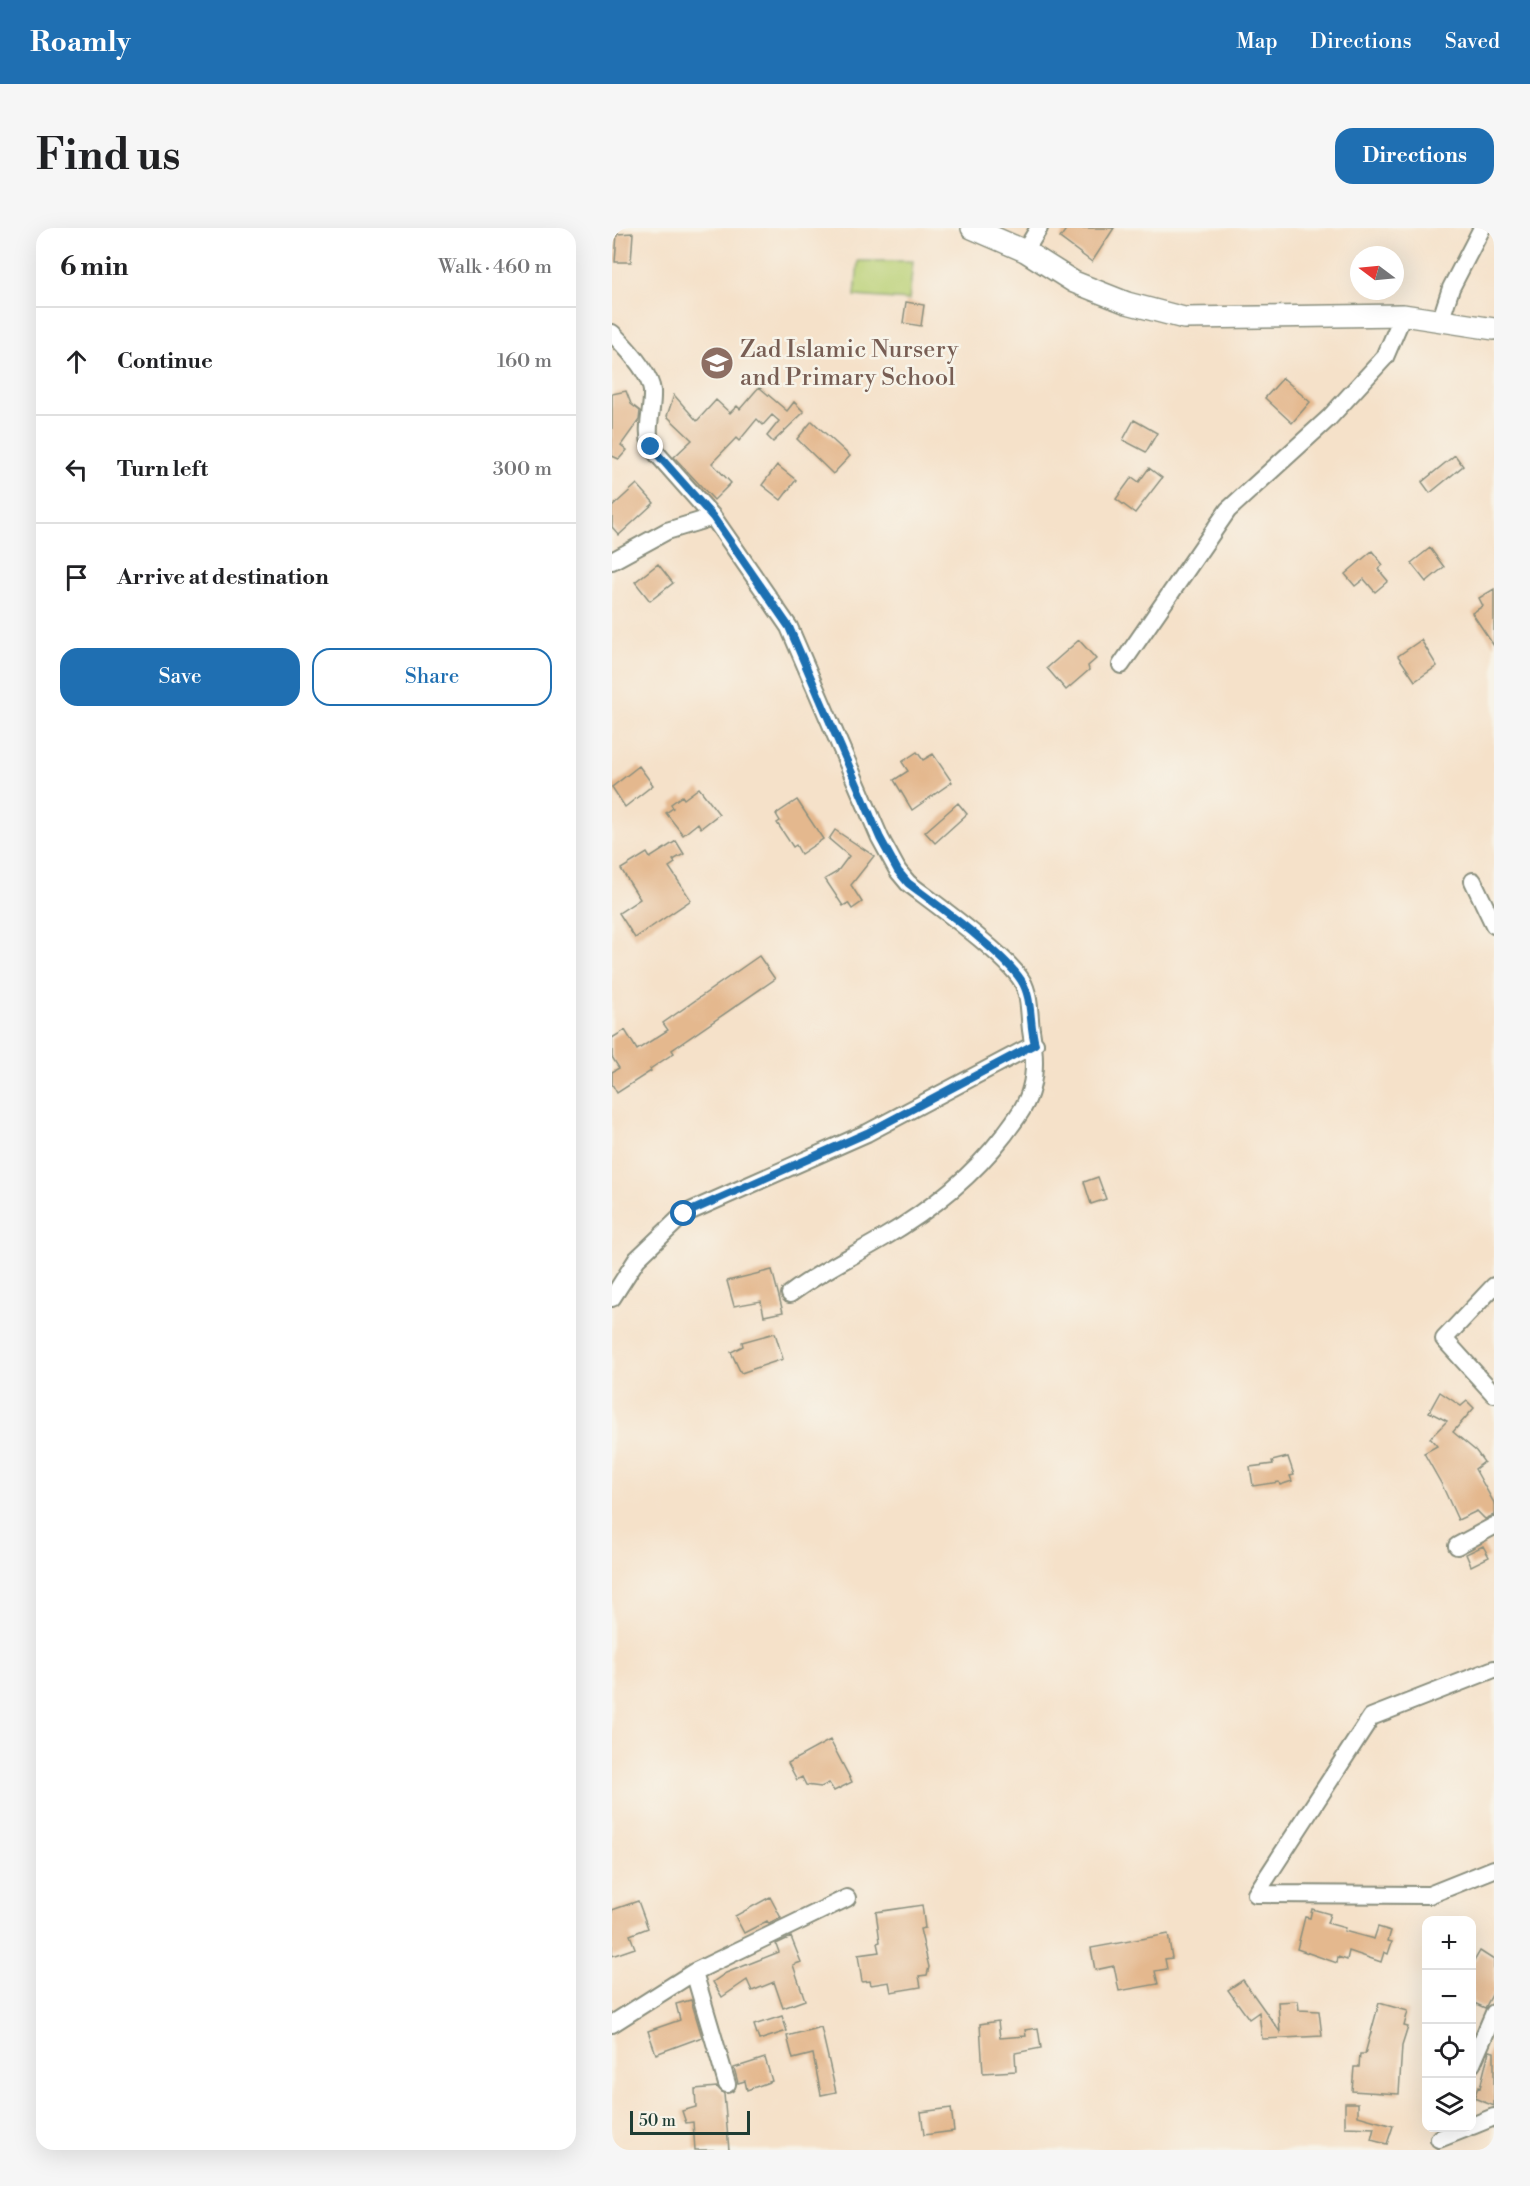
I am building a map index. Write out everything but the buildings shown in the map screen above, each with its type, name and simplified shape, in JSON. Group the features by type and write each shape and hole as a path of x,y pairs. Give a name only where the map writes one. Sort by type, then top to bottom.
{"street":[{"path":"972,228 1025,251 1074,282 1127,303 1184,318 1403,315 1494,329"},
{"path":"1025,251 1039,228"},
{"path":"1440,322 1451,288 1482,228"},
{"path":"1121,665 1228,510 1345,401 1385,357 1403,315"},
{"path":"612,333 648,375 652,392 647,432 651,447 713,517 789,627 880,838 898,871 908,883 1001,958 1022,981 1030,1005 1035,1044 1032,1088 1024,1107 987,1156 962,1181 926,1209 884,1238 819,1272 790,1294"},
{"path":"612,561 667,531 713,517"},
{"path":"1473,881 1494,924"},
{"path":"612,1298 637,1259 684,1214 867,1133 1035,1044"},
{"path":"1494,1286 1444,1339 1494,1394"},
{"path":"1457,1546 1494,1526"},
{"path":"1494,1669 1371,1718 1256,1894 1429,1895 1494,1869"},
{"path":"613,2019 693,1972 847,1898"},
{"path":"693,1972 727,2084"},
{"path":"1476,2055 1494,2013"},
{"path":"1476,2124 1494,2117"},
{"path":"1438,2139 1455,2132"}],"green space":[{"path":"858,261 913,261 909,300 855,296"}],"place":[{"name":"Zad Islamic Nursery and Primary School","path":"717,363"}],"route":[{"path":"651,447 713,517 789,627 818,688 880,838 898,871 908,883 1001,958 1022,981 1030,1005 1031,1030 1035,1044 867,1133 684,1214"}]}
